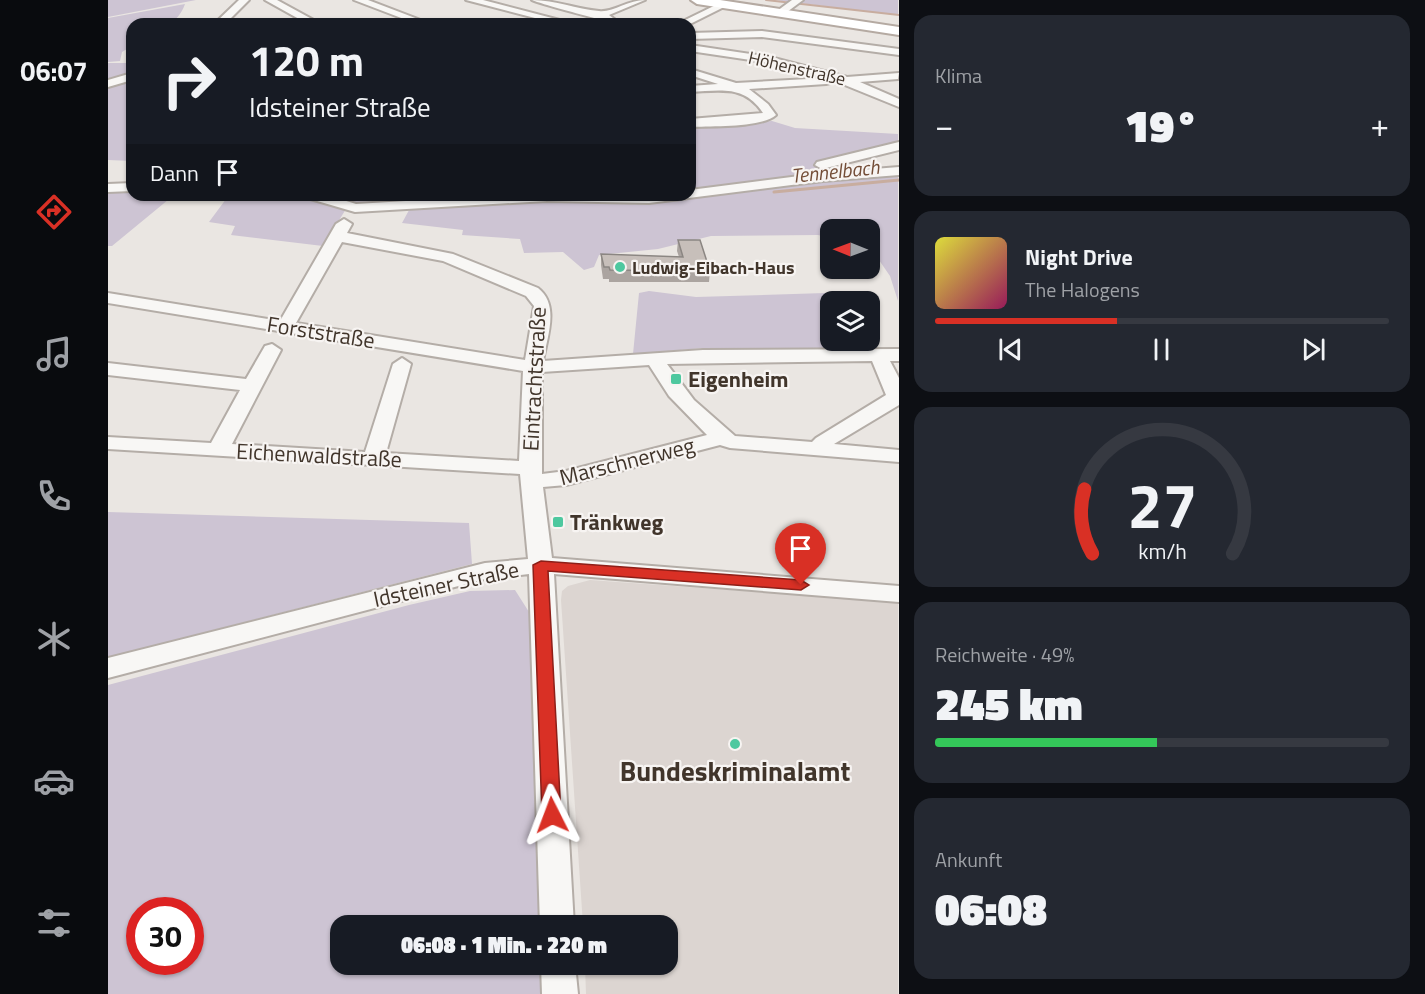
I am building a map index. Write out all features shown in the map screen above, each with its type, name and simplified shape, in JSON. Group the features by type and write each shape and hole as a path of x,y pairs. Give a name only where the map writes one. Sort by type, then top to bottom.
{"main road":[{"path":"697,0 898,31"}],"street":[{"path":"225,18 244,0"},
{"path":"270,0 304,18"},
{"path":"359,0 409,18"},
{"path":"471,0 544,18"},
{"path":"537,0 607,18"},
{"path":"602,15 640,0"},
{"path":"780,13 794,3"},
{"path":"695,18 725,4"},
{"path":"696,36 762,34 898,52"},
{"name":"Höhenstraße","path":"696,49 737,54 844,79 898,104"},
{"path":"696,74 738,87 770,112 768,117 696,123"},
{"path":"696,89 898,76"},
{"path":"108,84 126,78"},
{"path":"823,177 816,170 816,166 898,146"},
{"path":"696,193 823,177 898,171"},
{"path":"108,188 126,187"},
{"path":"332,201 355,208 366,205 491,201"},
{"path":"285,327 355,208"},
{"name":"Eintrachtstraße","path":"337,236 447,257 532,292 540,298 543,306 533,367 531,474 541,565"},
{"name":"Forststraße","path":"108,298 533,367 655,358 888,355"},
{"path":"218,450 272,350"},
{"path":"818,451 823,442 897,397 888,355"},
{"path":"655,358 667,378 722,438 742,445 898,456"},
{"path":"374,458 402,364"},
{"path":"108,369 252,386"},
{"name":"Marschnerweg","path":"531,474 566,478 722,438"},
{"name":"Eichenwaldstraße","path":"108,443 374,458 531,474"},
{"path":"541,565 557,915"},
{"name":"Idsteiner Straße","path":"108,668 484,571 541,565 898,594"},
{"path":"559,975 560,994"}],"shaded area":[{"path":"108,0 196,0 108,17"},
{"path":"774,0 898,0 898,15"},
{"path":"185,4 177,18 126,18 126,50 122,52 120,61 108,62 108,18"},
{"path":"108,63 126,63 126,76 108,83"},
{"path":"126,80 126,161 108,160 108,86"},
{"path":"772,121 795,128 898,134 898,141 845,163 865,174 898,171 898,301 890,276 880,262 880,219 820,219 820,235 711,236 658,249 599,255 594,267 584,270 563,252 524,253 520,239 462,235 463,230 402,223 414,201 696,201 696,125"},
{"path":"126,190 126,201 167,201 112,246 108,246 108,191"},
{"path":"225,201 323,201 346,209 323,246 231,235 235,226 209,222"},
{"path":"350,201 414,201 353,202"},
{"path":"649,291 696,297 820,293 820,348 704,348 633,354 639,293"},
{"path":"108,512 469,523 472,564 108,657"},
{"name":"Bundeskriminalamt","path":"590,580 898,602 898,994 586,994 585,975 678,975 678,915 582,915 561,600 562,591 568,586"},
{"path":"515,590 529,612 540,915 330,915 330,975 541,975 542,994 108,994 108,685 470,591"}],"building":[{"path":"678,240 700,240 710,271 610,270 609,267 604,267 601,254 683,257"}],"waterway":[{"path":"766,0 899,15"},
{"name":"Tennelbach","path":"774,192 899,180"}],"place":[{"name":"Ludwig-Eibach-Haus","path":"620,267"},
{"name":"Eigenheim","path":"676,379"},
{"name":"Tränkweg","path":"558,522"},
{"name":"Bundeskriminalamt","path":"735,744"}],"route":[{"path":"552,815 541,565 801,585"}]}
